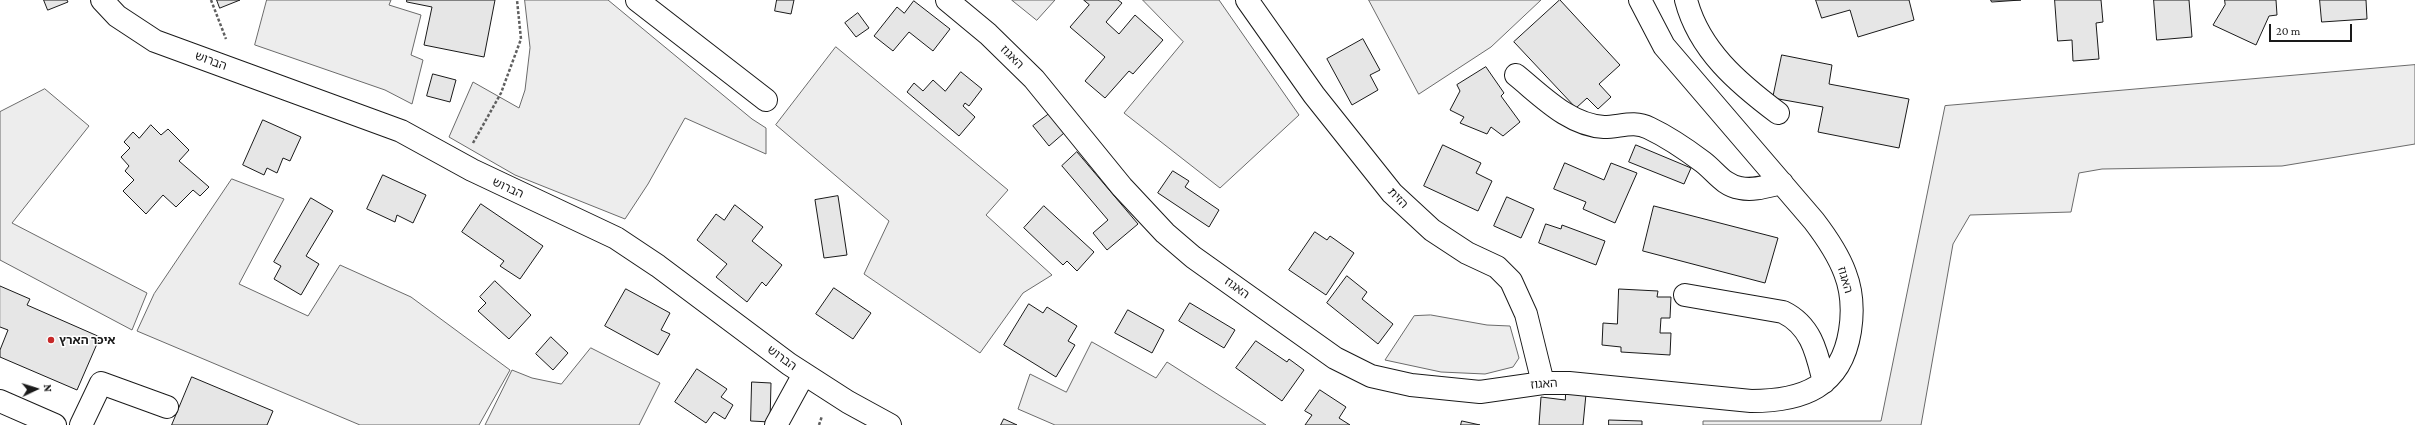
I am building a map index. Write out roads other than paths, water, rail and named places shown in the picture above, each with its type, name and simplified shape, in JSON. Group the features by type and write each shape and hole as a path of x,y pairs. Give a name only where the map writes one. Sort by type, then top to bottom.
{"street":[{"name":"הברוש","path":"102,0 117,16 155,41 386,124 422,141 461,164 588,224 637,251 804,374 890,425"},
{"path":"637,0 766,100"},
{"name":"האגוז","path":"947,0 988,34 1034,79 1122,187 1165,233 1193,257 1335,358 1371,376 1411,385 1480,392 1543,383 1586,384 1765,401 1803,394 1833,375 1845,354 1851,323 1849,289 1846,274 1832,246 1814,221 1664,46 1640,0"},
{"name":"הזית","path":"1247,0 1333,120 1396,198 1432,230 1467,253 1497,268 1511,281 1526,314 1543,383"},
{"path":"1686,0 1696,27 1715,57 1738,82 1778,113"},
{"path":"1516,75 1562,112 1581,122 1604,127 1635,123 1649,127 1705,163 1726,183 1740,188 1755,189 1782,183"},
{"path":"1685,295 1783,312 1794,317 1807,330 1816,349 1824,382"},
{"path":"776,425 804,374"},
{"path":"81,425 101,383 167,407"},
{"path":"0,400 55,425"}],"place":[{"name":"איכר הארץ","path":"51,340"}]}
